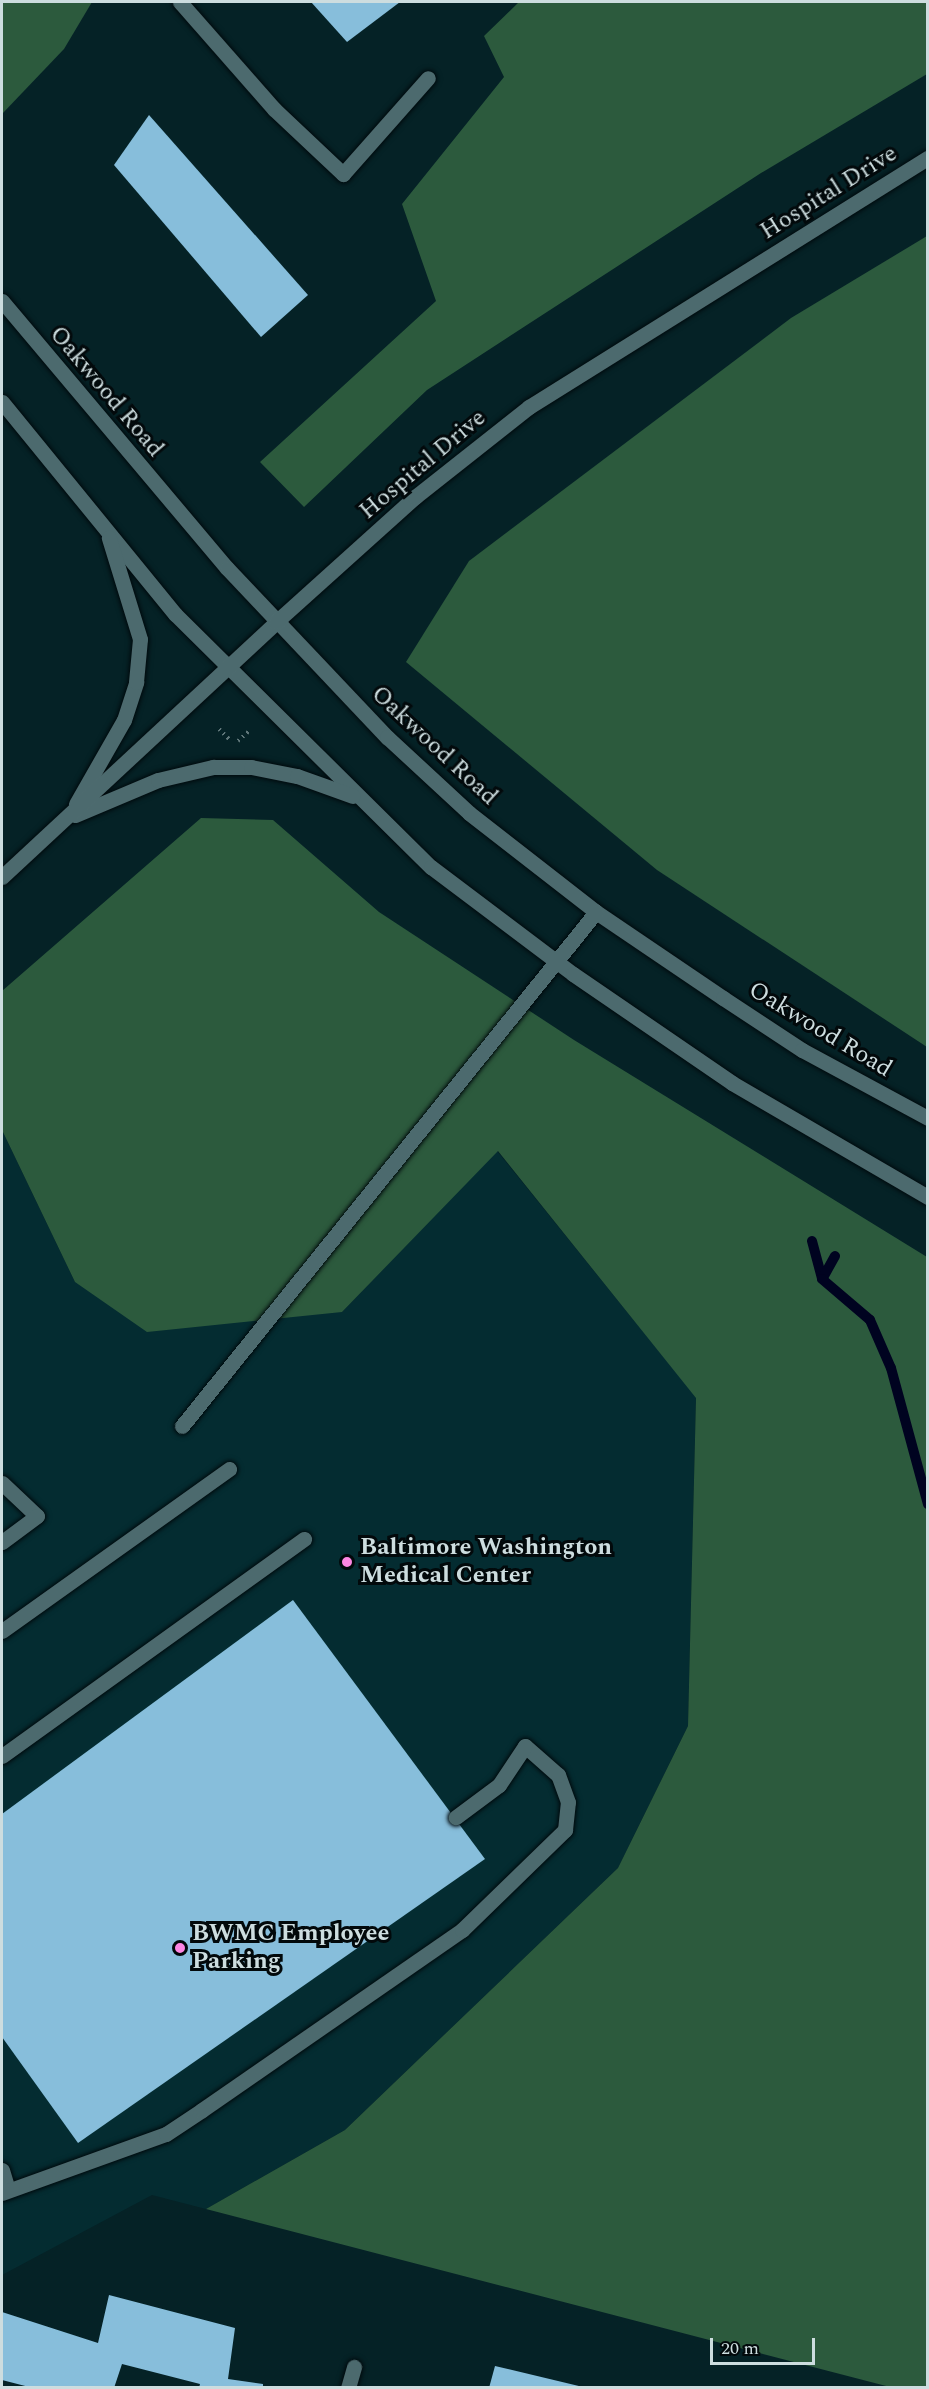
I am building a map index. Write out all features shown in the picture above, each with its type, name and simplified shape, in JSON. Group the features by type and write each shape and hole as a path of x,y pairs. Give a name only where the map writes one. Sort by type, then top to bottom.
{"street":[{"path":"180,2 274,109 343,174 428,78"},
{"name":"Hospital Drive","path":"2,877 67,819 226,666 415,497 529,407 927,158"},
{"name":"Oakwood Road","path":"2,301 153,484 276,622 387,738 469,813 596,912 802,1050 927,1118"},
{"path":"2,402 175,614 357,797 431,867 556,962 732,1083 927,1197"},
{"path":"67,819 124,720 136,682 140,639 105,527"},
{"path":"67,819 158,780 213,767 251,767 297,776 357,797"},
{"path":"182,1426 596,912"},
{"path":"2,1630 229,1469"},
{"path":"2,1483 37,1516 2,1542"},
{"path":"2,1756 304,1539"},
{"path":"2,2170 5,2191 166,2134 462,1930 566,1830 568,1802 558,1775 525,1746 498,1785 456,1817"},
{"path":"348,2388 354,2367"}],"path":[{"path":"219,729 234,744"}],"shaded area":[{"name":"Baltimore Washington Medical Center","path":"2,1130 75,1282 342,1312 497,1151 696,1397 688,1726 618,1868 345,2130 206,2209 152,2195 2,2275"}],"green space":[{"path":"2,2 92,2 64,49 2,114"},
{"path":"519,2 927,2 927,74 761,173 427,390 304,507 260,462 436,301 402,204 504,77 484,36"},
{"path":"927,236 927,1047 657,870 406,662 469,561 791,318"},
{"path":"201,818 273,820 379,912 574,1040 927,1257 927,2387 890,2387 206,2209 345,2130 618,1868 688,1726 696,1398 498,1151 342,1312 147,1332 75,1282 2,1130 2,991"}],"building":[{"path":"311,2 400,2 347,42"},
{"path":"149,115 308,295 261,337 114,165"},
{"name":"BWMC Employee Parking","path":"293,1600 485,1859 78,2143 2,2037 2,1814"},
{"path":"109,2295 235,2328 228,2379 263,2384 263,2388 199,2388 200,2384 122,2364 114,2388 33,2388 2,2380 2,2312 98,2343"},
{"path":"495,2366 583,2387 583,2388 489,2388"}],"waterway":[{"path":"812,1241 822,1279"},
{"path":"835,1256 822,1279 870,1320 891,1368 928,1504"}],"place":[{"name":"Baltimore Washington Medical Center","path":"347,1562"},
{"name":"BWMC Employee Parking","path":"180,1948"}]}
